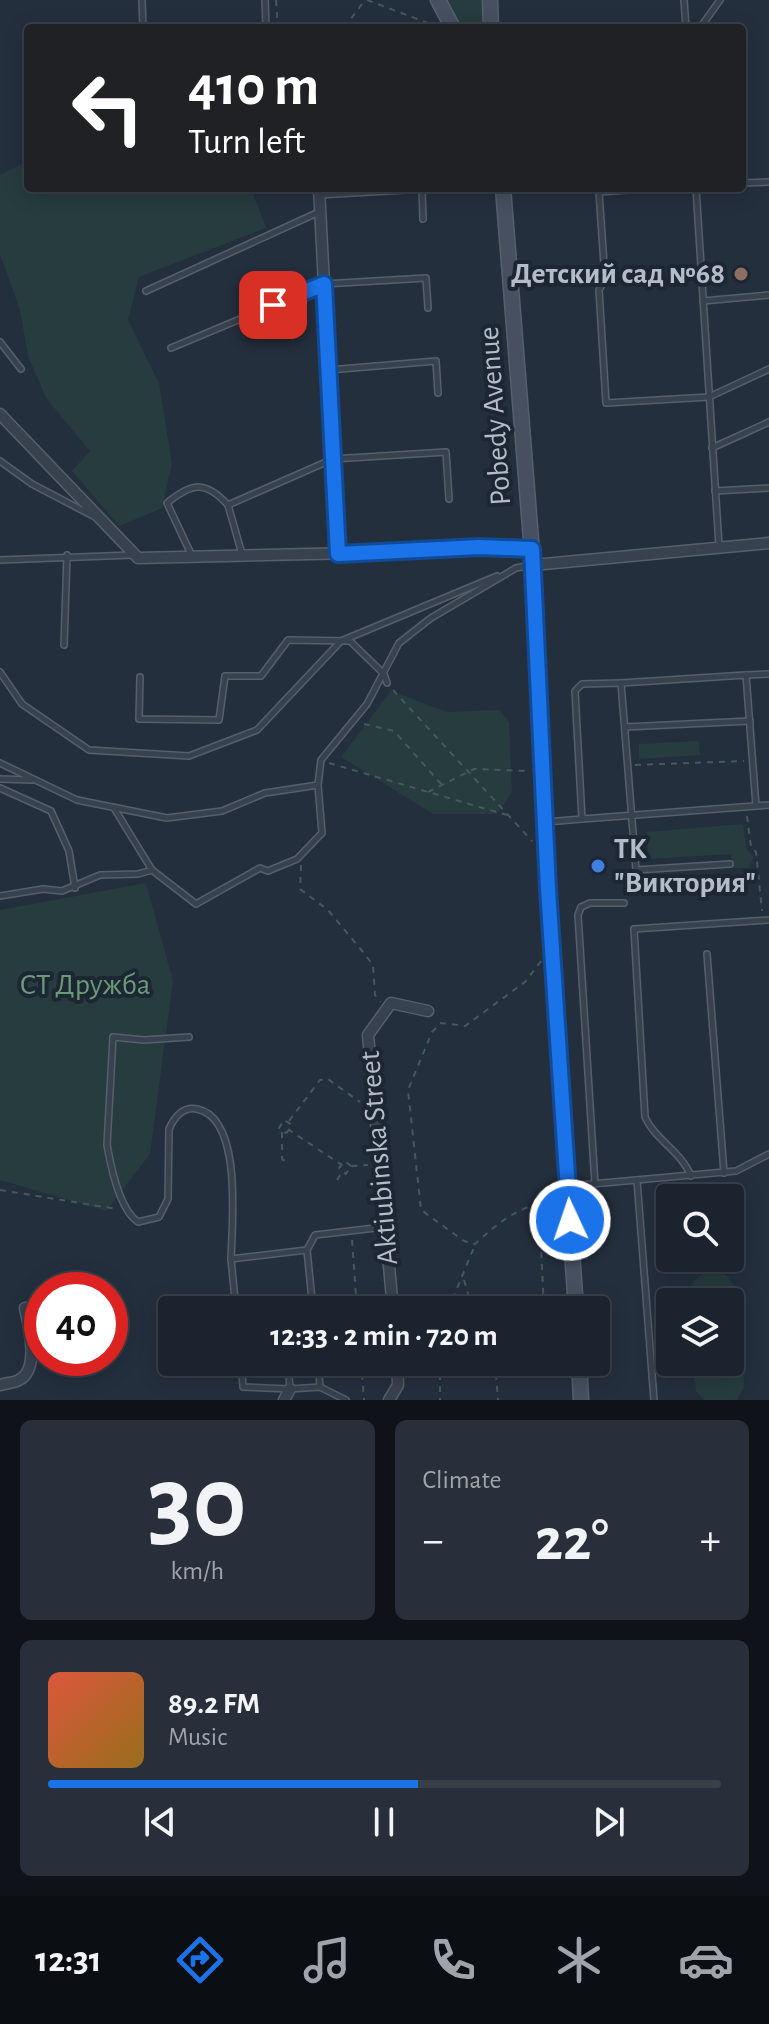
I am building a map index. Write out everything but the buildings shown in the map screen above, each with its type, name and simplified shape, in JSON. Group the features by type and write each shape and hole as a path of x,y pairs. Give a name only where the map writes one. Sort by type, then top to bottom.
{"street":[{"path":"438,0 451,24"},
{"path":"490,0 491,24"},
{"path":"319,192 338,554"},
{"name":"Pobedy Avenue","path":"503,192 532,549 545,822 575,1296"},
{"path":"0,414 132,555 144,560 191,554 338,554 480,547 532,549"},
{"path":"533,565 769,543"},
{"name":"Aktiubinska Street","path":"392,1296 368,1035 391,1003 428,1011"},
{"path":"0,1385 21,1380 24,1376"},
{"path":"389,1400 398,1385 398,1376"},
{"path":"580,1376 581,1400"},
{"path":"284,1400 290,1389"}],"lane":[{"path":"142,0 143,24"},
{"path":"265,0 266,24"},
{"path":"684,0 686,24"},
{"path":"703,24 720,0"},
{"path":"746,183 769,182"},
{"path":"422,192 423,219"},
{"path":"599,192 605,279 599,290 606,403 709,397 769,369"},
{"path":"696,192 719,546"},
{"path":"146,291 320,212"},
{"path":"171,348 324,284 426,278 428,308"},
{"path":"703,301 769,295"},
{"path":"0,342 21,369"},
{"path":"328,370 436,361 438,393"},
{"path":"712,448 769,422"},
{"path":"228,505 333,459 446,452 449,499"},
{"path":"0,461 45,491 100,519"},
{"path":"191,554 167,503 200,486 209,487 228,505 242,554"},
{"path":"715,491 769,488"},
{"path":"64,645 67,555"},
{"path":"0,560 67,555 132,555"},
{"path":"0,672 22,704 89,750 177,758 257,730 341,641 516,568 533,565"},
{"path":"114,808 152,870 196,904 260,868 268,871 297,859 322,833 318,785 321,760 355,721 399,643 431,618 516,568"},
{"path":"140,677 139,719 219,720 225,676 261,676 288,640 350,641 384,674 387,683"},
{"path":"582,819 575,691 582,684 769,674"},
{"path":"746,675 756,806"},
{"path":"621,683 636,870 730,864"},
{"path":"625,727 750,721"},
{"path":"0,763 77,800 167,818 222,811 265,793 318,785"},
{"path":"0,779 33,780"},
{"path":"0,788 51,811 69,851 75,888"},
{"path":"545,822 769,805"},
{"path":"0,896 75,888 100,875 138,874 152,870"},
{"path":"595,1184 578,915 581,907 590,903 624,903"},
{"path":"691,1176 684,1159 650,1128 645,1117 634,929 766,920"},
{"path":"707,954 724,1173"},
{"path":"189,1037 144,1040 113,1037 107,1145 124,1210 138,1222 159,1217 166,1209 169,1129 178,1114 197,1109 222,1128 228,1145 233,1206 231,1259 235,1296"},
{"path":"569,1193 595,1184 736,1171 769,1154"},
{"path":"637,1180 654,1400"},
{"path":"312,1296 307,1250 315,1235 386,1226"},
{"path":"231,1259 307,1250"},
{"path":"242,1376 243,1387 320,1387 346,1400"},
{"path":"289,1376 290,1389"},
{"path":"319,1376 320,1387"}],"path":[{"path":"276,0 278,24"},
{"path":"347,24 366,0 430,24"},
{"path":"387,683 533,842"},
{"path":"355,721 394,731 442,785"},
{"path":"628,765 740,759 749,767"},
{"path":"321,760 508,815"},
{"path":"428,792 468,771 528,771"},
{"path":"746,806 766,920"},
{"path":"302,864 300,889 334,915 373,965 375,995 386,1010"},
{"path":"475,1244 464,1241 421,1210 408,1090 432,1032 441,1023 465,1026 525,982 542,961"},
{"path":"288,1122 320,1080 328,1079 360,1102"},
{"path":"282,1131 286,1133 292,1125 284,1120 279,1128 282,1131 282,1159 286,1162"},
{"path":"289,1130 342,1165"},
{"path":"351,1166 346,1174 339,1168 345,1161 351,1166 382,1165"},
{"path":"337,1180 343,1171"},
{"path":"0,1190 124,1210"},
{"path":"455,1296 475,1244 502,1220 538,1202 569,1193"},
{"path":"538,1202 543,1296"},
{"path":"351,1231 356,1296"},
{"path":"464,1278 469,1296"},
{"path":"362,1376 364,1400"},
{"path":"440,1376 440,1400"},
{"path":"496,1376 498,1400"}],"green space":[{"path":"444,0 481,0 484,24 458,24"},
{"path":"24,163 24,192 252,192 266,228 139,277 128,320 159,383 172,464 162,508 119,526 72,471 90,451 46,398 28,356 20,310 0,254 0,175"},
{"path":"391,691 447,712 500,710 509,723 512,792 497,814 433,814 341,757"},
{"path":"699,741 700,755 639,759 639,744"},
{"path":"743,824 747,850 754,858 748,868 734,868 731,854 649,859 647,832"},
{"name":"СТ Дружба","path":"146,883 173,981 150,1154 106,1211 0,1180 0,910"},
{"path":"707,1272 726,1275 736,1288 690,1288"},
{"path":"694,1376 744,1376 744,1387 737,1400 704,1400 696,1391"}],"place":[{"name":"Детский сад №68","path":"741,274"},
{"name":"ТК \"Виктория\"","path":"598,866"}],"route":[{"path":"273,305 324,284 338,554 387,554 480,547 532,549 548,889 570,1220"}]}
